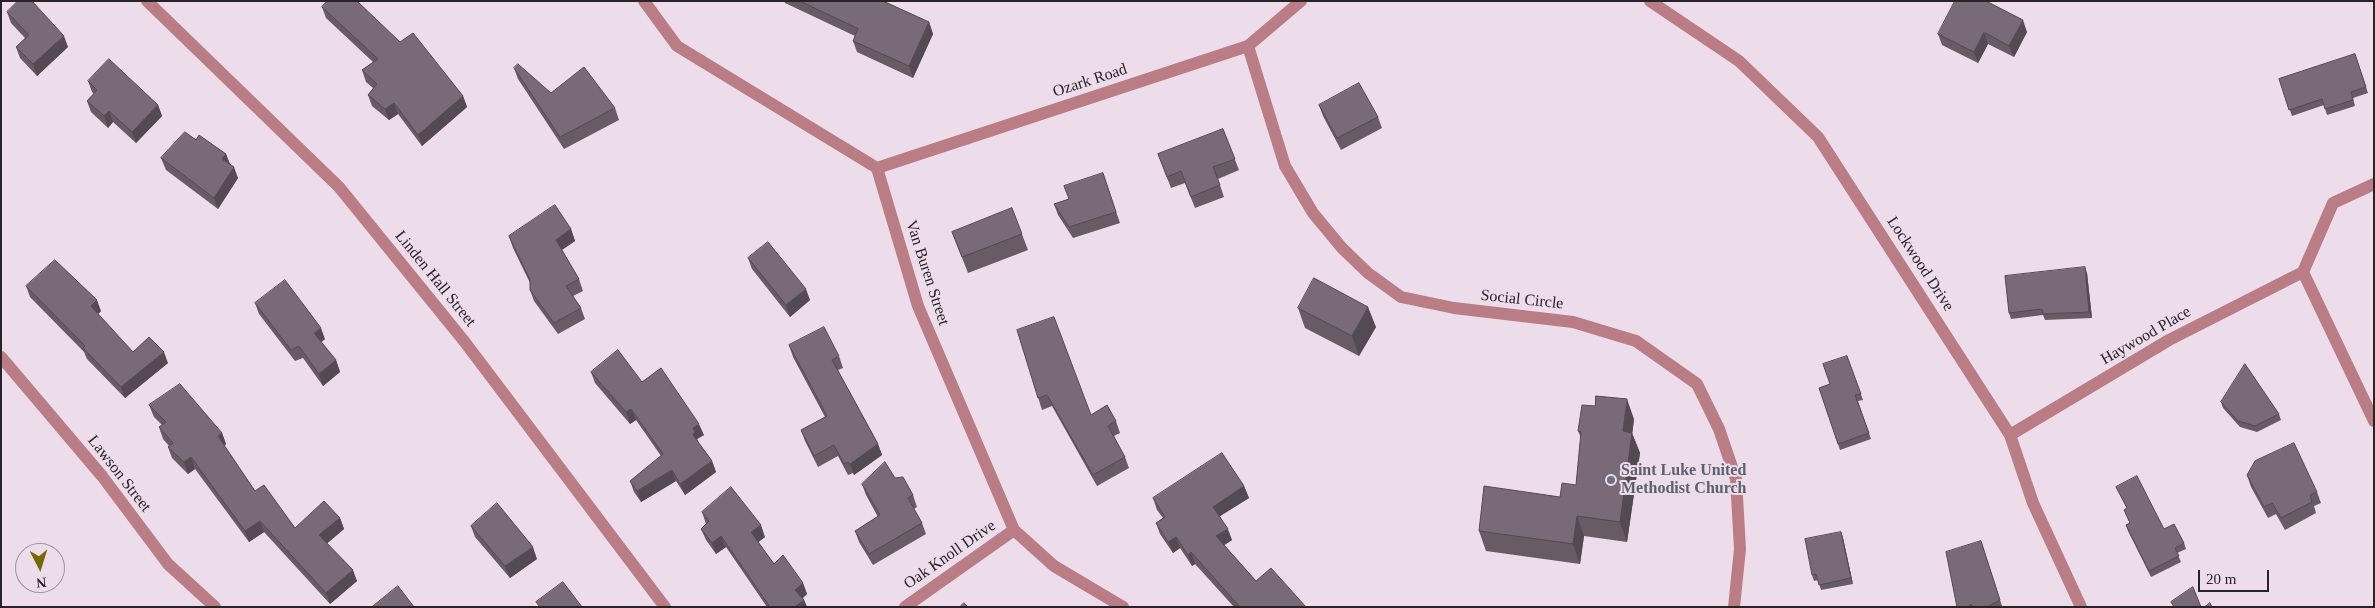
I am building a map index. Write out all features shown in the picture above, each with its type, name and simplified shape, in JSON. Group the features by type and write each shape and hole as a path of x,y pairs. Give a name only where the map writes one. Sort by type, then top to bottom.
{"street":[{"name":"Linden Hall Street","path":"147,1 339,187 464,342 665,607"},
{"path":"644,1 677,46 876,168"},
{"name":"Ozark Road","path":"876,168 1248,46 1301,1"},
{"name":"Lockwood Drive","path":"1650,1 1739,61 1818,137 2010,435 2034,503 2082,607"},
{"name":"Social Circle","path":"1248,46 1285,166 1313,213 1342,248 1368,273 1401,297 1454,308 1573,322 1636,341 1697,384 1719,429 1736,479 1740,550 1734,607"},
{"name":"Van Buren Street","path":"876,168 918,306 1014,530 1054,566 1123,607"},
{"path":"2374,184 2333,203 2303,272 2374,421"},
{"name":"Haywood Place","path":"2010,435 2169,340 2303,272"},
{"name":"Lawson Street","path":"1,357 102,476 168,564 215,607"},
{"name":"Oak Knoll Drive","path":"905,607 1014,530"}],"building":[{"path":"18,1 32,1 64,36 33,64 16,47 29,35 7,12"},
{"path":"327,1 357,1 400,42 413,33 463,96 418,135 394,103 385,109 368,95 377,84 362,70 378,59 322,7"},
{"path":"800,1 883,1 929,22 909,66 853,41 858,29"},
{"path":"1955,1 1986,1 2023,20 2009,46 1984,32 1974,52 1938,34"},
{"path":"2355,54 2366,87 2351,92 2353,100 2325,109 2322,99 2289,110 2279,79"},
{"path":"109,59 158,105 132,132 109,111 104,116 87,101 97,90 88,81"},
{"path":"518,64 551,93 584,67 615,108 560,137 514,68"},
{"path":"1359,83 1378,117 1337,138 1319,105"},
{"path":"1223,129 1235,159 1213,167 1220,185 1191,197 1181,171 1167,177 1158,154"},
{"path":"185,132 196,140 199,135 226,154 222,159 234,167 214,198 161,158"},
{"path":"1103,173 1116,212 1069,227 1054,204 1069,199 1064,186"},
{"path":"555,205 571,229 556,240 579,279 566,286 581,308 554,323 530,290 530,280 509,236"},
{"path":"1012,208 1022,234 962,257 952,232"},
{"path":"768,242 806,289 786,305 748,258"},
{"path":"55,260 97,300 91,306 133,352 149,337 164,352 121,387 83,348 85,346 26,286"},
{"path":"2085,267 2089,312 2043,314 2042,309 2009,313 2005,276"},
{"path":"1314,278 1368,307 1352,336 1298,308"},
{"path":"285,280 321,328 314,333 336,360 319,374 299,346 291,350 255,303"},
{"path":"1054,317 1091,415 1107,405 1116,421 1108,426 1125,457 1093,475 1047,395 1038,398 1017,330"},
{"path":"824,327 839,356 832,360 878,444 850,464 848,462 844,464 834,445 814,456 801,430 827,416 789,345"},
{"path":"618,350 642,382 661,368 699,424 693,428 695,432 693,435 712,461 680,484 672,470 637,491 630,481 663,454 631,409 626,412 591,372"},
{"path":"1847,356 1861,394 1855,395 1869,433 1838,444 1819,388 1830,384 1823,364"},
{"path":"2245,364 2279,414 2255,426 2238,421 2221,402"},
{"path":"180,384 222,433 218,436 255,491 264,485 295,528 324,501 340,518 319,535 353,570 326,593 260,521 245,531 191,457 184,462 168,447 173,443 159,427 166,422 149,405"},
{"name":"Saint Luke United Methodist Church","path":"1596,396 1627,399 1623,431 1632,433 1620,522 1577,516 1573,544 1479,531 1484,486 1560,497 1562,483 1576,485 1581,432 1578,431 1582,405 1595,406"},
{"path":"2294,443 2317,492 2310,495 2312,502 2281,518 2272,503 2264,507 2247,475 2255,461"},
{"path":"1222,453 1244,486 1213,507 1228,529 1216,536 1256,581 1271,568 1306,607 1240,607 1191,552 1188,555 1176,537 1168,542 1156,523 1165,517 1153,498"},
{"path":"885,462 895,478 903,477 913,495 908,498 922,523 869,554 855,531 880,515 862,484"},
{"path":"2137,476 2164,529 2174,524 2184,543 2175,548 2179,556 2149,571 2126,525 2130,523 2124,510 2127,508 2116,487"},
{"path":"731,487 761,525 751,532 774,564 783,555 803,583 795,590 804,600 795,607 770,607 721,536 712,543 701,529 709,521 702,512"},
{"path":"497,503 533,547 505,566 471,526"},
{"path":"1841,532 1851,578 1819,585 1816,574 1812,575 1805,539"},
{"path":"1981,541 2000,600 1987,607 1972,607 1971,604 1968,607 1957,607 1946,552"},
{"path":"563,582 582,607 540,607 536,602"},
{"path":"398,586 414,607 372,607"},
{"path":"2193,587 2201,607 2174,607 2171,602"},
{"path":"964,603 968,607 960,607"}],"place":[{"name":"Saint Luke United Methodist Church","path":"1611,480"}]}
